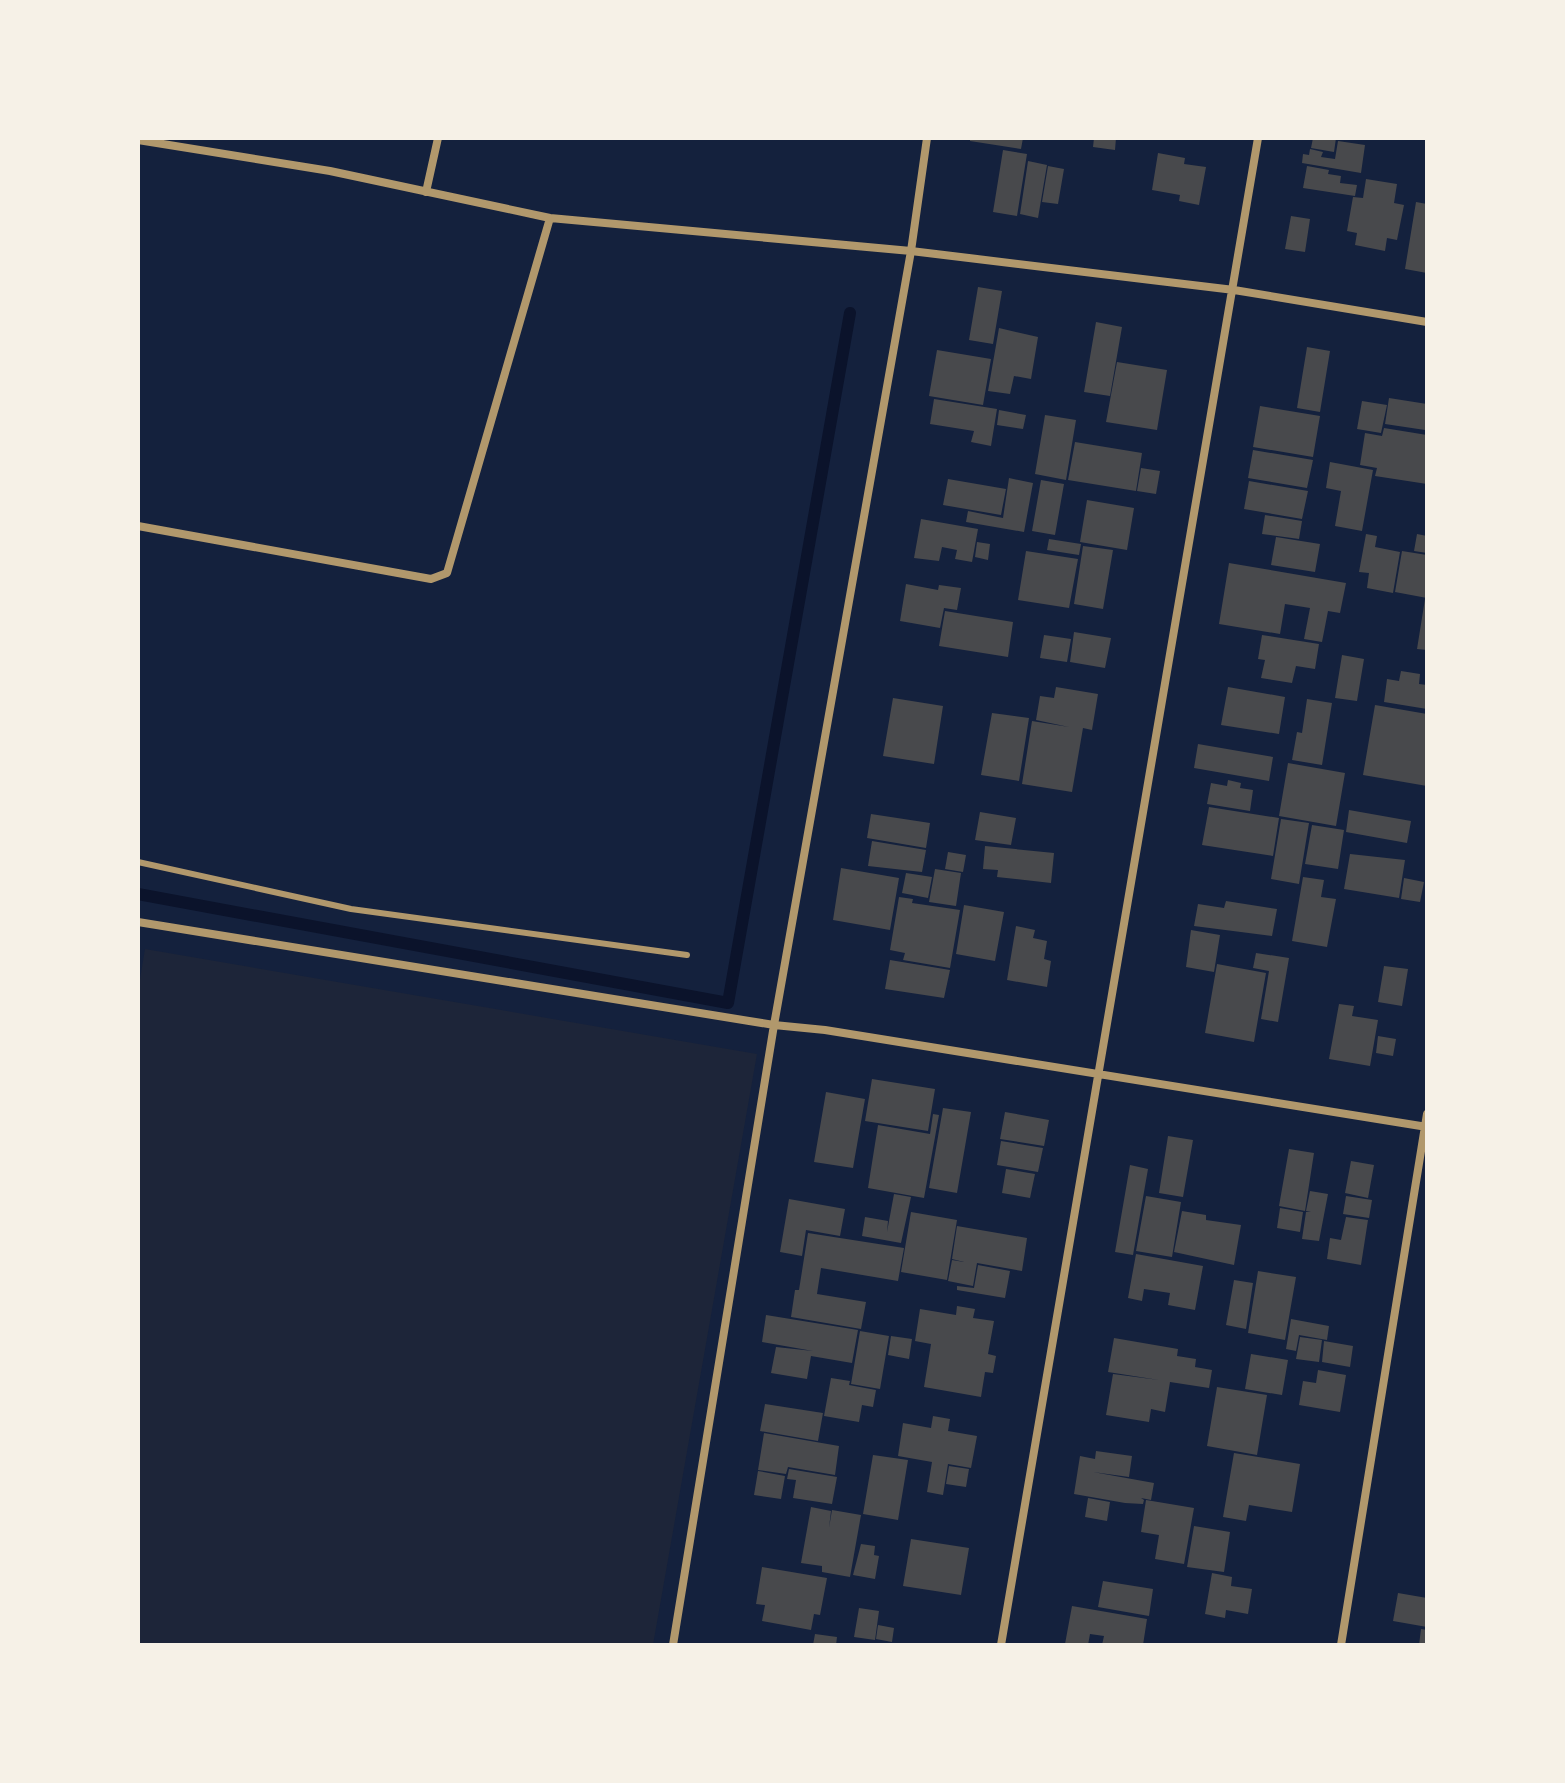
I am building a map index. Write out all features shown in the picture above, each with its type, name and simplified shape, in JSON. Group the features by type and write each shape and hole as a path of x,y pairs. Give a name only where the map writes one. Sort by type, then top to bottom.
{"street":[{"path":"426,192 438,138"},
{"path":"673,1645 774,1025 911,251 927,138"},
{"path":"1001,1645 1258,138"},
{"path":"138,140 330,171 550,218 911,251 1234,290 1427,322"},
{"path":"138,526 431,579 447,573 550,218"},
{"path":"138,922 1426,1126"},
{"path":"1341,1645 1427,1114"}],"lane":[{"path":"138,862 351,909 687,955"}],"shaded area":[{"path":"145,949 757,1054 653,1645 138,1645 138,991"}],"building":[{"path":"970,138 1023,138 1021,149 970,141"},
{"path":"1094,138 1116,138 1115,150 1093,147"},
{"path":"1313,138 1336,138 1334,152 1311,148"},
{"path":"1338,141 1365,145 1361,173 1302,163 1303,154 1309,155 1310,149 1323,152 1321,157 1335,159"},
{"path":"1003,150 1027,154 1017,216 993,212"},
{"path":"1158,153 1185,158 1184,164 1206,167 1199,205 1179,201 1180,195 1152,190"},
{"path":"1028,161 1047,165 1038,218 1020,214"},
{"path":"1048,166 1064,169 1058,204 1042,202"},
{"path":"1307,166 1341,176 1340,183 1357,185 1355,196 1303,188"},
{"path":"1366,179 1397,184 1394,203 1404,205 1397,240 1387,238 1385,251 1355,245 1357,233 1347,231 1353,197 1363,198"},
{"path":"1416,202 1427,204 1427,273 1405,269"},
{"path":"1291,216 1310,219 1305,252 1285,249"},
{"path":"978,287 1002,291 993,344 969,340"},
{"path":"1096,322 1122,327 1110,396 1084,392"},
{"path":"999,328 1038,337 1031,379 1014,376 1010,394 988,391"},
{"path":"1307,347 1330,351 1320,412 1297,408"},
{"path":"937,350 991,359 983,405 929,396"},
{"path":"1117,362 1167,370 1157,430 1106,422"},
{"path":"1389,398 1427,404 1425,430 1385,424"},
{"path":"934,399 997,409 991,446 971,442 974,431 930,424"},
{"path":"1362,401 1387,405 1381,433 1357,429"},
{"path":"1260,406 1320,416 1313,457 1253,447"},
{"path":"999,410 1026,415 1023,429 997,425"},
{"path":"1045,415 1076,420 1066,480 1035,474"},
{"path":"1384,428 1427,435 1427,484 1375,476 1377,468 1360,465 1365,433 1382,436"},
{"path":"1075,442 1142,453 1136,491 1068,480"},
{"path":"1253,450 1313,460 1307,488 1248,478"},
{"path":"1330,462 1373,470 1362,531 1335,526 1341,491 1326,488"},
{"path":"1141,468 1160,471 1156,494 1137,491"},
{"path":"1009,478 1033,483 1024,532 966,522 968,511 1003,518"},
{"path":"948,479 1006,489 1001,515 943,505"},
{"path":"1041,480 1064,484 1055,535 1032,531"},
{"path":"1249,481 1308,491 1302,519 1244,509"},
{"path":"1087,500 1134,508 1127,550 1080,542"},
{"path":"1265,515 1302,521 1299,539 1262,534"},
{"path":"921,519 978,529 972,562 955,559 957,550 942,547 939,561 914,558"},
{"path":"1366,534 1377,536 1375,547 1400,552 1393,593 1367,588 1369,573 1359,572"},
{"path":"1417,534 1427,536 1427,553 1414,551"},
{"path":"1276,537 1320,544 1315,572 1271,565"},
{"path":"1049,539 1081,544 1079,555 1047,550"},
{"path":"977,542 990,544 988,560 975,557"},
{"path":"1083,546 1113,550 1103,609 1074,604"},
{"path":"1026,551 1078,559 1069,608 1018,600"},
{"path":"1402,551 1427,555 1427,598 1395,592"},
{"path":"1229,563 1346,583 1340,613 1328,611 1322,642 1304,639 1310,608 1285,604 1280,634 1219,624"},
{"path":"906,584 938,590 939,585 961,588 957,610 944,608 940,628 900,621"},
{"path":"1427,599 1427,650 1417,649"},
{"path":"945,611 1013,622 1008,657 939,646"},
{"path":"1074,632 1111,638 1105,668 1070,662"},
{"path":"1044,635 1071,639 1067,662 1040,658"},
{"path":"1262,635 1319,644 1315,669 1296,666 1292,683 1261,678 1265,660 1258,659"},
{"path":"1342,655 1364,659 1357,701 1335,698"},
{"path":"1401,671 1420,674 1419,684 1427,685 1427,709 1384,702 1387,679 1399,681"},
{"path":"1056,687 1098,694 1092,730 1083,728 1072,792 1022,784 1032,721 1069,727 1036,720 1040,696 1054,698"},
{"path":"1228,687 1285,697 1279,734 1221,725"},
{"path":"893,698 943,706 934,764 883,756"},
{"path":"1307,699 1332,703 1322,765 1292,760 1297,732 1302,733"},
{"path":"1375,705 1427,714 1427,786 1363,775"},
{"path":"992,713 1029,718 1019,781 981,775"},
{"path":"1198,744 1273,757 1269,781 1194,768"},
{"path":"1288,763 1345,773 1336,826 1279,816"},
{"path":"1228,780 1241,783 1240,788 1253,790 1250,811 1207,804 1211,783 1227,786"},
{"path":"1209,807 1279,818 1273,856 1202,845"},
{"path":"1349,810 1411,821 1407,843 1346,832"},
{"path":"980,812 1016,818 1011,845 975,840"},
{"path":"871,814 930,823 926,848 867,838"},
{"path":"1281,819 1309,823 1299,884 1271,879"},
{"path":"1312,825 1344,830 1338,869 1305,864"},
{"path":"872,841 926,850 922,872 868,866"},
{"path":"985,846 1054,853 1051,883 997,877 998,870 983,869"},
{"path":"948,852 966,855 963,872 945,869"},
{"path":"1350,854 1405,860 1399,898 1344,889"},
{"path":"841,868 899,878 890,930 833,920"},
{"path":"935,869 961,873 956,906 929,902"},
{"path":"906,873 932,877 928,898 902,893"},
{"path":"1303,877 1324,880 1321,897 1336,899 1327,947 1292,941"},
{"path":"1404,878 1424,882 1420,902 1401,899"},
{"path":"899,897 913,899 912,903 960,910 950,968 903,960 905,953 890,950"},
{"path":"1226,901 1277,909 1272,936 1194,926 1198,904 1224,908"},
{"path":"964,905 1004,912 995,961 956,954"},
{"path":"1016,926 1035,930 1033,938 1047,941 1044,959 1051,961 1047,987 1007,980"},
{"path":"1191,930 1220,935 1214,972 1186,967"},
{"path":"1256,953 1289,958 1278,1022 1261,1019 1269,971 1253,968"},
{"path":"890,960 950,970 944,998 885,989"},
{"path":"1217,964 1266,973 1254,1042 1205,1033"},
{"path":"1384,966 1408,969 1402,1006 1378,1002"},
{"path":"1339,1004 1354,1006 1352,1016 1378,1020 1370,1066 1329,1059"},
{"path":"1378,1036 1396,1039 1393,1056 1376,1053"},
{"path":"872,1079 935,1089 928,1131 865,1121"},
{"path":"826,1092 865,1099 853,1168 814,1162"},
{"path":"943,1108 971,1112 957,1193 929,1188"},
{"path":"1005,1112 1049,1120 1044,1146 1000,1139"},
{"path":"933,1114 939,1115 924,1198 868,1188 878,1125 930,1134"},
{"path":"1168,1136 1193,1140 1183,1197 1159,1193"},
{"path":"1001,1141 1043,1148 1038,1172 997,1165"},
{"path":"1289,1149 1314,1153 1305,1211 1279,1206"},
{"path":"1351,1161 1374,1165 1368,1198 1345,1193"},
{"path":"1130,1165 1148,1169 1133,1255 1115,1252"},
{"path":"1006,1169 1035,1174 1030,1198 1002,1193"},
{"path":"1310,1191 1328,1194 1319,1241 1302,1239 1306,1212 1311,1212 1306,1211"},
{"path":"894,1194 911,1197 901,1243 862,1236 865,1217 888,1221 887,1232"},
{"path":"1146,1196 1181,1202 1172,1257 1136,1251"},
{"path":"1346,1196 1372,1200 1369,1218 1343,1214"},
{"path":"789,1199 845,1209 840,1236 806,1230 802,1256 780,1252"},
{"path":"1280,1208 1303,1212 1300,1232 1277,1228"},
{"path":"1182,1211 1206,1215 1206,1220 1241,1225 1234,1265 1174,1252"},
{"path":"911,1212 957,1220 947,1280 901,1272"},
{"path":"1346,1217 1368,1220 1361,1265 1327,1259 1330,1238 1341,1240"},
{"path":"957,1226 1027,1238 1022,1271 977,1263 973,1286 948,1281 952,1260 964,1262 952,1259"},
{"path":"808,1233 904,1248 898,1281 821,1268 817,1294 866,1302 861,1329 791,1317 795,1290 799,1290"},
{"path":"1136,1254 1203,1266 1195,1310 1168,1305 1170,1293 1144,1289 1142,1301 1128,1298"},
{"path":"978,1265 1010,1271 1005,1298 957,1290 957,1286 974,1288"},
{"path":"1258,1271 1296,1277 1285,1340 1248,1333"},
{"path":"1234,1280 1253,1283 1246,1329 1226,1325"},
{"path":"957,1306 975,1309 973,1318 994,1321 988,1354 996,1356 993,1373 985,1372 981,1397 924,1387 931,1344 915,1341 920,1309 956,1315"},
{"path":"766,1315 858,1330 852,1363 811,1356 807,1379 771,1373 776,1347 813,1351 762,1342"},
{"path":"1291,1319 1329,1326 1327,1340 1299,1335 1296,1351 1286,1349"},
{"path":"860,1331 889,1336 880,1389 851,1384"},
{"path":"891,1336 912,1339 909,1359 888,1355"},
{"path":"1300,1337 1322,1340 1319,1362 1296,1359"},
{"path":"1114,1338 1178,1349 1177,1356 1196,1359 1195,1367 1212,1370 1209,1388 1170,1382 1165,1412 1151,1409 1149,1422 1106,1415 1113,1374 1159,1380 1108,1372"},
{"path":"1324,1341 1353,1346 1350,1367 1322,1362"},
{"path":"1251,1354 1288,1360 1282,1395 1245,1389"},
{"path":"1318,1370 1346,1375 1340,1412 1299,1405 1303,1381 1316,1383"},
{"path":"831,1378 876,1390 873,1407 862,1405 859,1422 824,1416"},
{"path":"1217,1387 1267,1395 1257,1455 1207,1446"},
{"path":"765,1404 823,1413 818,1441 760,1431"},
{"path":"933,1416 950,1419 948,1431 977,1436 971,1468 948,1464 943,1495 927,1492 932,1462 898,1456 903,1423 931,1428"},
{"path":"764,1433 839,1446 835,1475 788,1467 786,1474 758,1470"},
{"path":"1096,1451 1132,1456 1129,1477 1093,1472 1154,1483 1151,1500 1141,1498 1143,1504 1125,1503 1074,1494 1080,1456 1095,1459"},
{"path":"1234,1453 1300,1464 1292,1512 1249,1505 1246,1521 1223,1517"},
{"path":"873,1455 908,1460 898,1520 863,1514"},
{"path":"949,1466 969,1469 966,1487 946,1484"},
{"path":"789,1469 837,1477 832,1504 793,1498 796,1480 787,1479"},
{"path":"758,1471 785,1476 781,1499 754,1495"},
{"path":"1088,1498 1110,1502 1107,1521 1085,1517"},
{"path":"1146,1500 1194,1508 1184,1564 1155,1559 1159,1535 1141,1532"},
{"path":"811,1507 831,1511 829,1528 832,1510 861,1515 850,1577 822,1572 822,1566 801,1563"},
{"path":"1194,1526 1230,1532 1224,1572 1187,1567"},
{"path":"911,1539 969,1548 961,1595 903,1586"},
{"path":"861,1544 875,1546 874,1555 879,1556 875,1579 853,1575"},
{"path":"762,1567 827,1578 820,1615 814,1614 811,1630 762,1621 765,1605 756,1604"},
{"path":"1212,1573 1232,1577 1231,1586 1252,1589 1248,1614 1226,1610 1225,1618 1205,1614"},
{"path":"1103,1581 1153,1589 1149,1616 1098,1607"},
{"path":"1398,1593 1427,1598 1427,1627 1393,1621"},
{"path":"1072,1606 1147,1619 1143,1645 1102,1645 1104,1636 1090,1634 1088,1645 1065,1644"},
{"path":"859,1608 879,1611 875,1640 854,1637"},
{"path":"878,1625 894,1628 892,1642 876,1639"},
{"path":"1421,1629 1427,1630 1427,1645 1419,1645"},
{"path":"815,1634 837,1637 836,1645 813,1645"}],"waterway":[{"path":"138,894 728,1003 850,313"}]}
